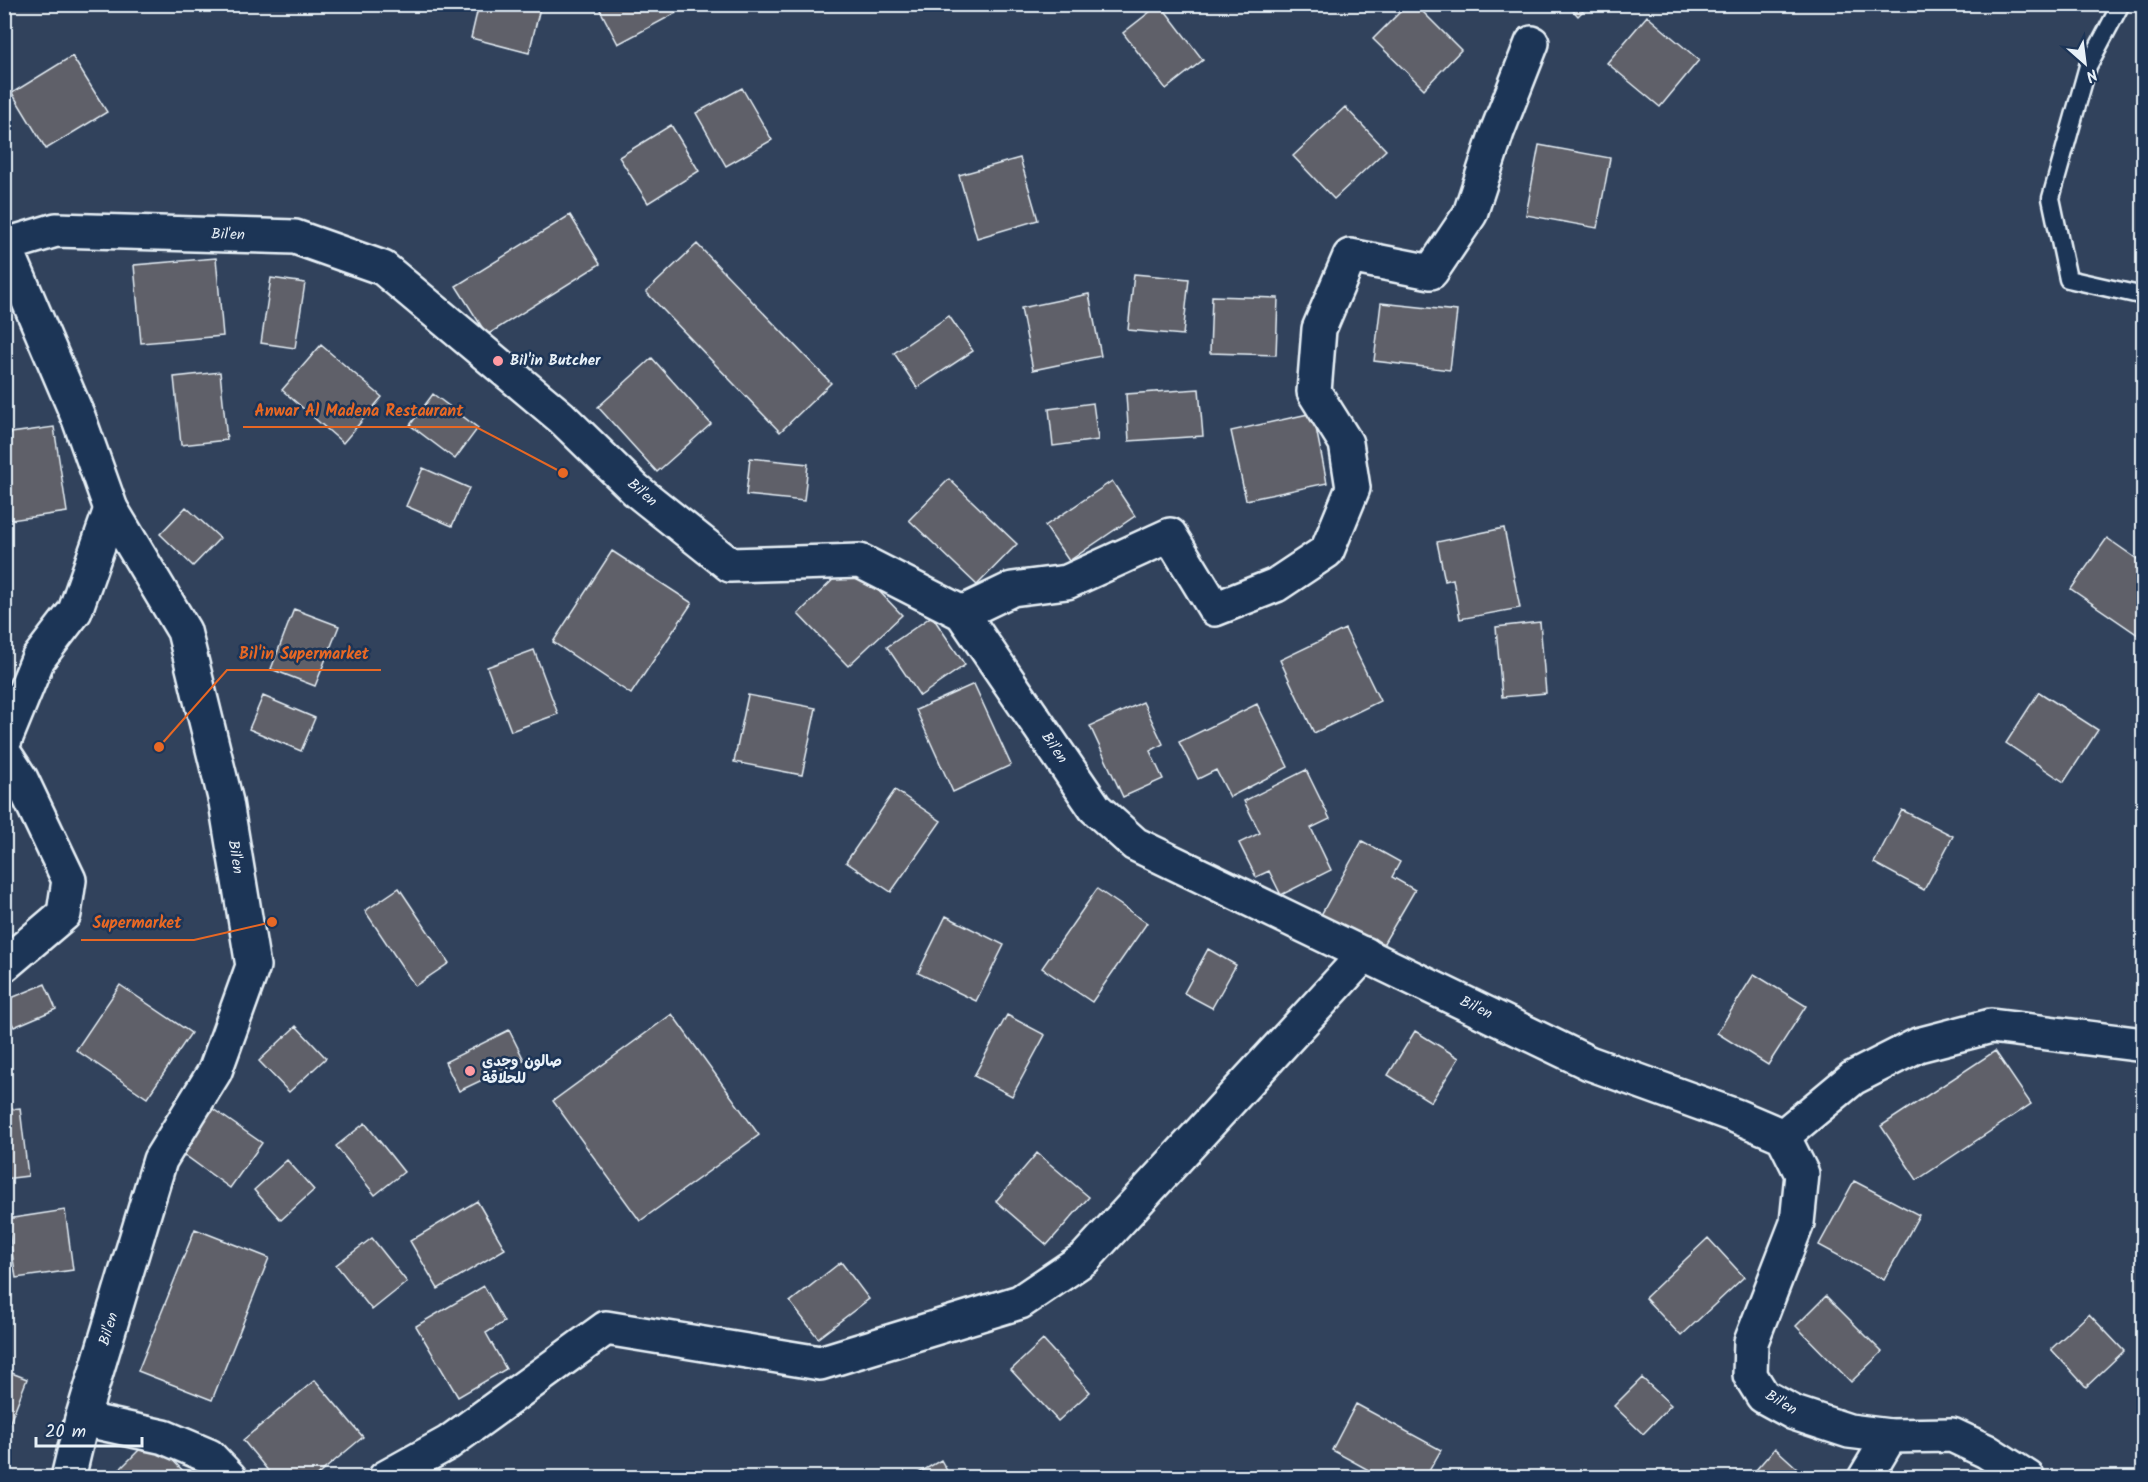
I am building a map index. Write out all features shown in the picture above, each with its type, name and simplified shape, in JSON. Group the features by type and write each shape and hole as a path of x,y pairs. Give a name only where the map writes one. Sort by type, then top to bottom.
{"street":[{"path":"962,613 1012,589 1067,582 1170,536 1215,609 1276,585 1327,551 1353,488 1346,443 1314,392 1318,329 1350,256 1431,272 1470,214 1497,132 1532,43"},
{"name":"Bil'en","path":"68,1478 82,1419 160,1160 215,1071 253,966 226,802 184,631 111,510 79,419 5,244 56,230 295,237 383,268 561,417 636,490 730,565 860,561 962,613 1095,808 1135,844 1589,1063 1736,1116 1784,1136 1802,1174 1797,1223 1750,1342 1750,1376 1763,1396 1794,1413 1849,1431 1890,1436 1952,1435 1986,1451 2028,1478"},
{"path":"4,742 38,659 75,610 111,510"},
{"path":"4,753 21,779 69,880 64,914 4,965"},
{"path":"385,1478 448,1443 606,1328 820,1363 1020,1302 1085,1258 1365,954"},
{"path":"1784,1136 1853,1078 1918,1045 1990,1026 2144,1045"},
{"path":"82,1419 164,1437 209,1456 230,1478"},
{"path":"1866,1478 1890,1436"}],"lane":[{"path":"2121,4 2088,66 2051,198 2068,279 2144,296"}],"building":[{"path":"479,4 541,4 529,53 471,38"},
{"path":"597,4 672,4 676,13 618,44"},
{"path":"1160,4 1203,60 1166,89 1123,33"},
{"path":"1408,4 1415,4 1461,50 1424,89 1373,39"},
{"path":"1567,4 1590,4 1578,16"},
{"path":"1647,16 1699,60 1660,107 1607,63"},
{"path":"72,56 107,112 46,149 12,93"},
{"path":"742,88 772,140 726,166 696,113"},
{"path":"1345,107 1386,150 1334,199 1293,156"},
{"path":"671,125 699,171 648,203 619,157"},
{"path":"1539,145 1610,158 1597,228 1526,215"},
{"path":"1020,158 1038,220 977,238 959,175"},
{"path":"570,215 600,264 487,335 456,286"},
{"path":"697,244 831,383 780,432 646,292"},
{"path":"216,258 223,336 141,343 134,265"},
{"path":"1134,274 1189,279 1183,335 1128,330"},
{"path":"271,278 305,283 295,348 261,343"},
{"path":"1089,294 1101,356 1033,370 1021,308"},
{"path":"1212,296 1278,298 1276,355 1210,353"},
{"path":"1381,303 1457,311 1450,370 1374,361"},
{"path":"949,316 973,351 917,388 894,353"},
{"path":"321,345 382,397 343,443 282,390"},
{"path":"652,358 711,424 657,472 598,407"},
{"path":"220,372 227,440 181,445 174,377"},
{"path":"1199,389 1203,436 1129,441 1126,394"},
{"path":"433,394 478,428 455,459 410,425"},
{"path":"1093,403 1098,440 1053,446 1049,409"},
{"path":"1313,413 1327,483 1246,500 1231,431"},
{"path":"54,427 67,512 4,521 4,434"},
{"path":"750,458 808,464 804,501 746,495"},
{"path":"423,468 469,488 452,526 406,506"},
{"path":"949,479 1017,544 977,585 909,520"},
{"path":"1112,481 1135,516 1069,561 1045,526"},
{"path":"186,507 220,538 193,566 160,534"},
{"path":"1504,528 1520,608 1460,619 1453,579 1445,581 1437,542"},
{"path":"2107,538 2144,564 2144,639 2071,589"},
{"path":"612,551 692,603 631,694 553,642"},
{"path":"851,562 902,615 848,666 798,614"},
{"path":"294,609 339,626 315,686 271,669"},
{"path":"932,616 965,665 920,696 887,647"},
{"path":"1540,622 1546,693 1502,697 1496,627"},
{"path":"1345,629 1380,701 1314,733 1280,660"},
{"path":"534,650 558,714 511,731 487,667"},
{"path":"974,684 1011,765 953,792 916,710"},
{"path":"2039,692 2098,730 2064,782 2006,743"},
{"path":"748,695 816,708 802,775 734,762"},
{"path":"263,696 315,718 301,751 249,729"},
{"path":"1143,702 1163,744 1150,751 1163,779 1123,797 1090,726"},
{"path":"1257,704 1288,767 1230,797 1216,770 1198,779 1179,742"},
{"path":"1306,770 1330,819 1311,828 1331,870 1281,895 1269,871 1256,877 1239,843 1260,833 1244,801"},
{"path":"895,790 941,821 891,892 846,862"},
{"path":"1902,810 1953,836 1924,890 1874,863"},
{"path":"1362,841 1400,862 1392,877 1415,890 1381,948 1321,915"},
{"path":"399,888 449,963 415,986 365,911"},
{"path":"1097,889 1147,923 1092,1002 1042,968"},
{"path":"946,916 1004,945 976,1001 918,973"},
{"path":"1208,949 1236,965 1212,1008 1184,993"},
{"path":"1754,974 1806,1006 1768,1065 1717,1033"},
{"path":"45,984 56,1009 14,1027 4,1007 4,1001"},
{"path":"120,985 191,1033 147,1098 76,1050"},
{"path":"672,1014 759,1135 640,1221 553,1101"},
{"path":"1007,1015 1045,1035 1012,1096 974,1076"},
{"path":"296,1026 326,1058 289,1092 259,1061"},
{"path":"509,1030 524,1060 459,1091 445,1062"},
{"path":"1415,1031 1459,1058 1431,1102 1388,1075"},
{"path":"1995,1051 2031,1104 1917,1180 1881,1126"},
{"path":"20,1108 28,1176 4,1179 4,1110"},
{"path":"213,1109 262,1143 230,1188 182,1153"},
{"path":"365,1123 404,1172 375,1195 336,1146"},
{"path":"1037,1153 1089,1197 1047,1245 996,1201"},
{"path":"287,1160 314,1190 281,1220 254,1190"},
{"path":"1854,1181 1919,1215 1884,1280 1819,1245"},
{"path":"477,1201 505,1249 438,1289 410,1241"},
{"path":"65,1210 73,1270 16,1278 7,1219"},
{"path":"195,1229 269,1258 212,1400 138,1371"},
{"path":"372,1238 407,1282 372,1310 336,1265"},
{"path":"1708,1238 1744,1277 1681,1336 1645,1298"},
{"path":"841,1262 869,1299 818,1338 790,1302"},
{"path":"484,1286 504,1322 486,1333 506,1369 458,1397 416,1326"},
{"path":"1826,1296 1882,1352 1851,1382 1796,1326"},
{"path":"2089,1314 2124,1351 2086,1387 2051,1349"},
{"path":"1043,1340 1090,1392 1058,1421 1011,1370"},
{"path":"4,1370 27,1379 10,1422 4,1419"},
{"path":"1642,1378 1671,1405 1643,1434 1614,1406"},
{"path":"315,1380 363,1437 314,1478 274,1478 243,1440"},
{"path":"1356,1404 1441,1450 1425,1478 1383,1478 1332,1450"},
{"path":"151,1438 190,1478 116,1478 114,1475"},
{"path":"1775,1448 1808,1478 1749,1478"},
{"path":"941,1460 951,1478 910,1478"}],"place":[{"name":"Bil'in Butcher","path":"498,361"},
{"name":"Anwar Al Madena Restaurant","path":"563,473"},
{"name":"Bil'in Supermarket","path":"159,747"},
{"name":"Supermarket","path":"272,922"},
{"name":"صالون وجدي للحلاقة","path":"470,1071"}]}
